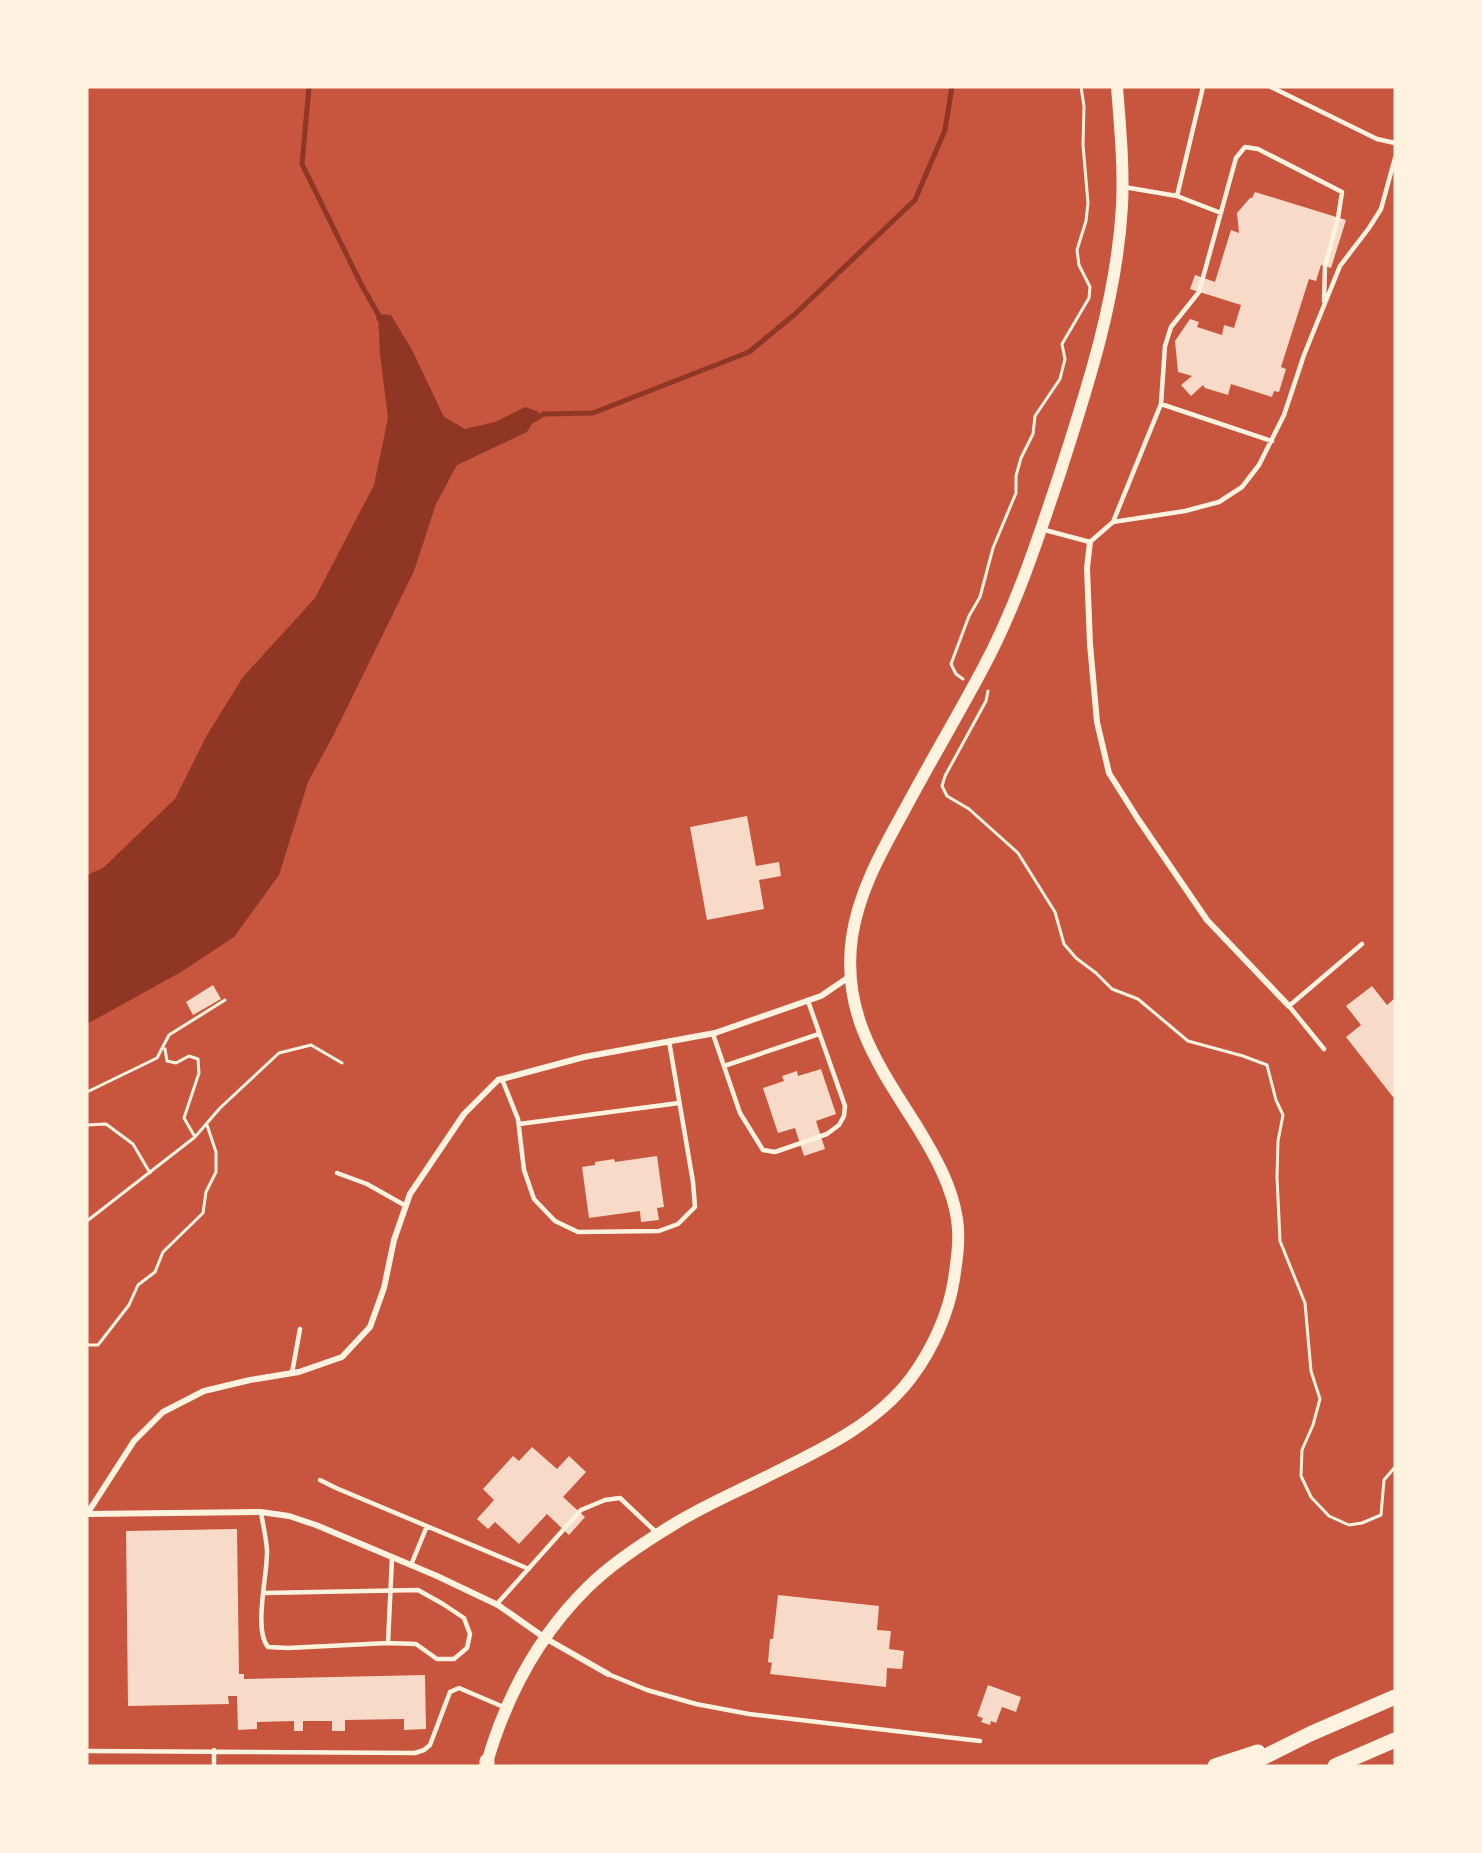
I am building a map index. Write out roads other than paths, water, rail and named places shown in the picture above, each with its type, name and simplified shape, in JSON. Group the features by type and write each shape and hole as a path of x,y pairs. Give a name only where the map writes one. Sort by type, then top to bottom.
{"main road":[{"path":"487,1764 506,1708 521,1674 564,1612 590,1584 680,1520 829,1446 879,1411 911,1378 935,1337 951,1299 957,1257 957,1220 951,1196 937,1158 880,1067 860,1025 849,977 852,934 864,891 879,857 985,666 1010,611 1041,529 1083,403 1112,286 1122,206 1117,87"},
{"path":"1246,1766 1310,1734 1395,1697"},
{"path":"1215,1766 1310,1734"},
{"path":"1335,1766 1395,1740"}],"street":[{"path":"1090,542 1087,568 1091,655 1097,722 1109,773 1207,920 1289,1006"},
{"path":"87,1514 134,1441 163,1412 204,1391 292,1373 342,1357 370,1327 384,1288 394,1240 410,1194 464,1114 498,1080 584,1057 713,1034 821,996 849,977"},
{"path":"87,1514 261,1512 289,1516 411,1565 496,1605 545,1638 608,1674"}],"lane":[{"path":"1177,196 1203,87"},
{"path":"1271,87 1377,139 1395,143"},
{"path":"1041,529 1090,542 1113,522 1161,404 1165,346 1171,327 1199,292 1236,158 1245,147 1258,149 1342,192 1338,218 1325,266 1324,305"},
{"path":"1113,522 1185,511 1220,502 1242,487 1259,465 1284,415 1340,266 1381,209 1395,158"},
{"path":"1121,187 1177,196 1221,213"},
{"path":"1161,404 1272,441"},
{"path":"1324,1049 1289,1006 1362,944"},
{"path":"713,1034 740,1113 763,1150 775,1152 827,1134 839,1125 844,1116 845,1106 808,1001"},
{"path":"723,1066 819,1034"},
{"path":"502,1080 519,1124 524,1170 534,1198 555,1221 578,1232 659,1231 678,1224 694,1208 693,1182 669,1041"},
{"path":"519,1124 679,1103"},
{"path":"337,1173 367,1184 406,1206"},
{"path":"292,1373 300,1329"},
{"path":"320,1480 529,1569"},
{"path":"496,1605 581,1510 605,1500 620,1498 658,1535"},
{"path":"261,1512 267,1550 264,1593 262,1632 268,1647 416,1644 437,1659 454,1659 467,1648 470,1634 464,1618 418,1590 264,1593"},
{"path":"411,1565 427,1526"},
{"path":"388,1643 392,1558"},
{"path":"608,1674 647,1690 707,1706 749,1714 980,1742"},
{"path":"87,1750 415,1754 430,1745 450,1692 459,1688 466,1690 506,1708"},
{"path":"214,1750 214,1766"}],"waterway":[{"path":"309,87 302,164 379,319"},
{"path":"530,422 544,414 593,413 749,352 794,315 915,200 945,130 952,87"}]}
